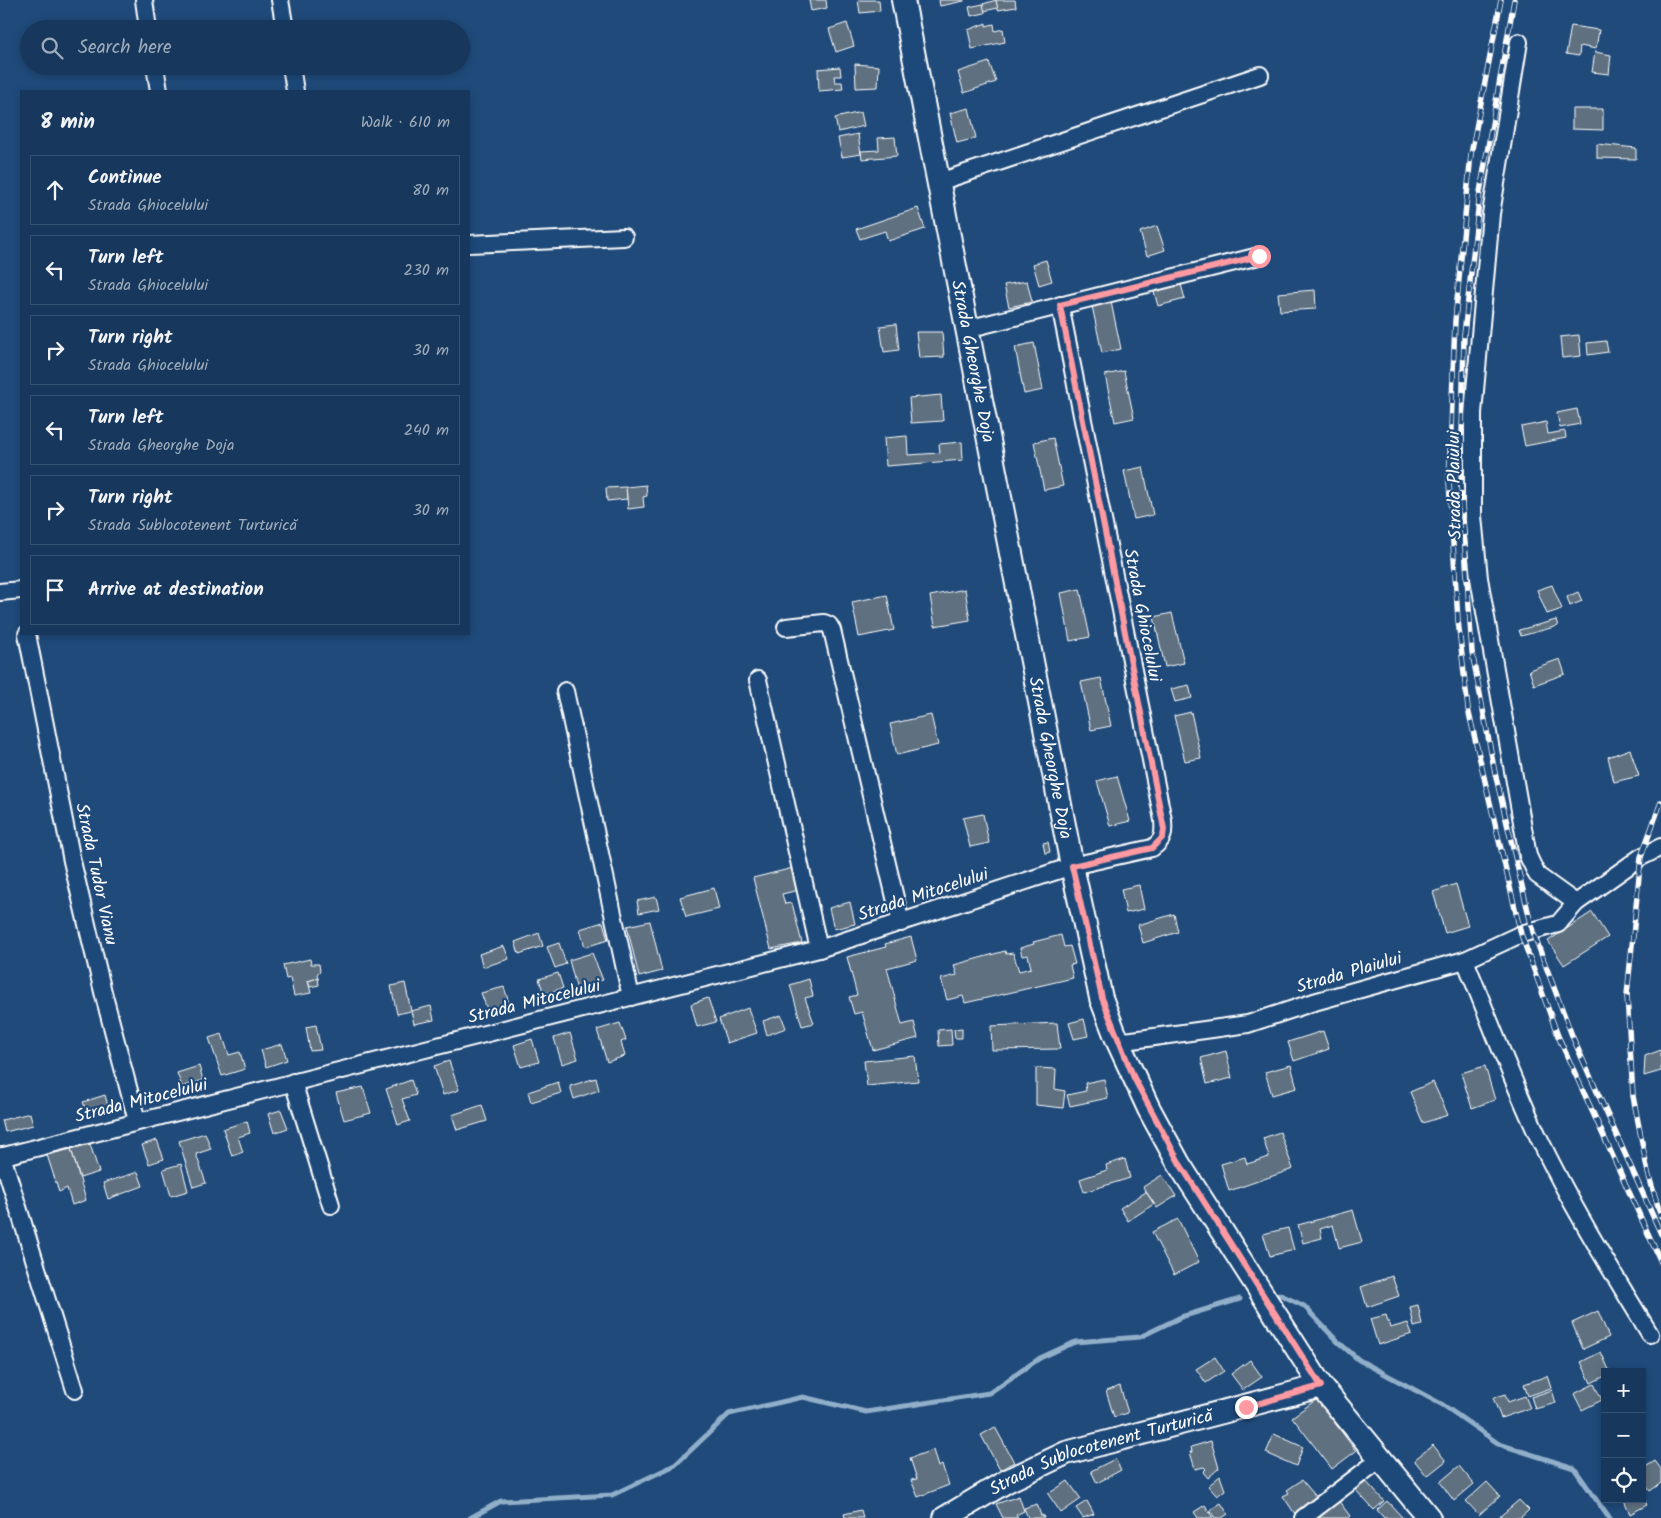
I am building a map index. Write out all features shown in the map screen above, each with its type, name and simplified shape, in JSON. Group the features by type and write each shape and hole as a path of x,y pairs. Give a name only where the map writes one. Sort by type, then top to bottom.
{"main road":[{"name":"Strada Gheorghe Doja","path":"903,0 1072,866 1102,998 1118,1042 1149,1109 1180,1164 1321,1386 1379,1460 1429,1518"},
{"name":"Strada Sublocotenent Turturică","path":"945,1518 1022,1473 1066,1453 1321,1386"}],"street":[{"path":"144,0 147,20"},
{"path":"280,0 283,20"},
{"name":"Strada Plaiului","path":"1519,42 1491,214 1473,413 1473,516 1479,578 1528,856 1537,875 1576,903"},
{"path":"156,75 159,90"},
{"path":"292,75 295,90"},
{"path":"938,182 1260,75"},
{"path":"470,244 624,237"},
{"path":"967,329 1259,256"},
{"name":"Strada Ghiocelului","path":"1060,305 1164,829 1163,837 1152,848 1072,866"},
{"path":"0,592 20,594"},
{"path":"786,627 824,623 829,625 832,630 901,923"},
{"name":"Strada Tudor Vianu","path":"27,635 72,861 103,992 138,1121"},
{"path":"758,680 819,949"},
{"path":"565,691 631,997"},
{"name":"Strada Plaiului","path":"1118,1042 1248,1024 1314,1002 1466,960 1521,934 1558,924 1576,903 1641,857 1661,847"},
{"name":"Strada Mitocelului","path":"1,1156 819,949 1072,866"},
{"path":"1466,960 1499,1046 1538,1136 1605,1260 1650,1334"},
{"path":"293,1082 331,1205"},
{"path":"1,1156 75,1390"},
{"path":"1303,1518 1379,1460"}],"building":[{"path":"809,0 826,0 827,8 811,11"},
{"path":"858,0 879,0 880,11 860,13"},
{"path":"939,0 964,0 964,1 940,6"},
{"path":"996,0 998,8 984,11 983,4"},
{"path":"996,0 1015,0 1016,7 998,10"},
{"path":"983,4 985,13 971,16 969,7"},
{"path":"847,23 854,46 836,52 829,29"},
{"path":"986,23 986,26 994,24 995,31 1003,29 1005,42 972,49 968,30"},
{"path":"1571,26 1599,30 1596,49 1580,46 1579,56 1566,54"},
{"path":"1595,52 1611,55 1609,74 1592,72"},
{"path":"989,62 996,82 964,93 958,72"},
{"path":"855,64 879,66 878,87 856,88"},
{"path":"840,67 841,76 834,76 835,82 842,82 843,89 819,91 818,69"},
{"path":"969,108 976,138 957,143 950,113"},
{"path":"1572,109 1603,109 1603,130 1572,129"},
{"path":"861,112 864,126 838,132 835,118"},
{"path":"858,134 861,154 842,157 838,138"},
{"path":"895,137 897,156 862,159 861,151 879,150 878,138"},
{"path":"1597,144 1636,148 1636,159 1597,158"},
{"path":"918,208 925,229 888,241 885,231 860,239 856,229"},
{"path":"1157,226 1165,250 1147,256 1140,232"},
{"path":"1046,260 1052,281 1039,285 1033,264"},
{"path":"1027,281 1032,302 1009,307 1004,285"},
{"path":"1180,281 1185,299 1158,306 1153,288"},
{"path":"1315,290 1316,309 1280,311 1278,293"},
{"path":"1111,302 1121,349 1102,353 1092,306"},
{"path":"896,324 899,350 884,352 880,326"},
{"path":"916,332 942,332 944,357 919,358"},
{"path":"1579,335 1581,356 1562,358 1560,337"},
{"path":"1606,341 1608,352 1588,355 1587,343"},
{"path":"1034,343 1043,390 1024,394 1015,347"},
{"path":"1124,371 1134,418 1115,422 1105,375"},
{"path":"941,395 943,421 911,423 909,398"},
{"path":"1577,409 1580,424 1560,428 1557,413"},
{"path":"1546,422 1548,434 1565,431 1566,438 1525,446 1521,427"},
{"path":"907,436 908,455 940,453 939,444 962,442 963,460 886,466 884,438"},
{"path":"1053,438 1063,486 1044,490 1034,442"},
{"path":"1143,467 1153,515 1134,519 1124,471"},
{"path":"646,485 647,496 643,497 644,507 628,509 626,487"},
{"path":"626,487 627,499 607,501 606,488"},
{"path":"1552,585 1562,609 1547,614 1537,590"},
{"path":"965,589 970,620 935,626 930,596"},
{"path":"1080,589 1090,637 1070,641 1061,593"},
{"path":"1578,592 1582,601 1570,606 1567,597"},
{"path":"887,595 894,630 859,637 852,602"},
{"path":"1172,613 1184,663 1165,667 1154,617"},
{"path":"1556,620 1558,626 1521,636 1519,630"},
{"path":"1560,659 1565,674 1534,685 1529,670"},
{"path":"1101,678 1111,726 1091,730 1081,682"},
{"path":"1189,685 1192,698 1175,702 1171,689"},
{"path":"1191,712 1201,758 1185,761 1174,716"},
{"path":"931,715 938,745 897,755 890,724"},
{"path":"1630,749 1639,776 1614,782 1608,757"},
{"path":"1117,776 1130,821 1110,826 1097,781"},
{"path":"983,814 989,843 970,847 963,818"},
{"path":"1048,842 1050,852 1045,853 1043,843"},
{"path":"793,868 799,890 782,894 785,904 792,903 802,943 771,949 753,878"},
{"path":"1456,884 1468,926 1445,933 1433,892"},
{"path":"1139,885 1144,909 1126,913 1121,889"},
{"path":"714,888 719,909 686,917 680,897"},
{"path":"656,897 659,909 639,913 637,901"},
{"path":"850,902 855,924 834,929 829,908"},
{"path":"1592,912 1608,937 1564,965 1548,941"},
{"path":"1174,914 1178,932 1143,943 1138,925"},
{"path":"650,921 662,971 639,977 627,926"},
{"path":"603,922 608,940 585,947 580,929"},
{"path":"539,933 543,946 519,954 515,942"},
{"path":"1061,935 1064,947 1070,946 1075,964 1070,965 1073,978 965,1003 963,996 947,1000 941,979 957,975 954,965 1005,951 1006,954 1013,953 1019,971 1031,968 1028,955 1022,956 1020,948 1034,944 1033,942"},
{"path":"911,937 917,960 887,968 902,1025 914,1022 918,1038 873,1050 862,1012 854,1014 849,997 857,995 847,957 886,947 885,944"},
{"path":"559,943 566,964 555,968 547,947"},
{"path":"504,946 509,959 483,967 479,954"},
{"path":"592,953 603,980 597,981 599,988 578,994 569,960"},
{"path":"310,959 311,964 319,964 318,978 308,981 311,993 294,996 290,978 286,979 283,965"},
{"path":"558,973 563,988 544,994 539,979"},
{"path":"318,978 319,985 310,987 308,981"},
{"path":"809,979 813,996 805,998 814,1023 802,1026 790,985"},
{"path":"405,983 411,1011 397,1014 391,986"},
{"path":"504,987 509,1003 487,1009 481,993"},
{"path":"708,998 716,1022 697,1027 691,1004"},
{"path":"431,1006 434,1020 414,1024 411,1011"},
{"path":"748,1008 757,1033 727,1043 719,1019"},
{"path":"781,1015 786,1028 767,1035 763,1021"},
{"path":"1084,1019 1088,1036 1074,1039 1069,1023"},
{"path":"620,1023 626,1040 621,1042 625,1056 607,1062 597,1030"},
{"path":"1057,1023 1060,1049 992,1050 991,1026"},
{"path":"316,1025 321,1050 310,1051 306,1027"},
{"path":"962,1028 962,1038 955,1038 954,1029"},
{"path":"951,1029 952,1045 939,1046 938,1030"},
{"path":"1323,1031 1329,1049 1294,1061 1288,1042"},
{"path":"570,1033 578,1059 562,1064 554,1038"},
{"path":"222,1034 229,1055 240,1052 245,1069 222,1076 209,1038"},
{"path":"532,1039 539,1062 521,1067 514,1045"},
{"path":"282,1044 287,1060 266,1067 261,1050"},
{"path":"1661,1050 1661,1071 1644,1076 1645,1056"},
{"path":"1226,1051 1232,1078 1207,1084 1201,1058"},
{"path":"915,1056 918,1081 867,1086 864,1061"},
{"path":"449,1061 459,1090 443,1095 434,1066"},
{"path":"1291,1065 1297,1088 1272,1095 1265,1072"},
{"path":"199,1066 203,1080 182,1087 177,1073"},
{"path":"1485,1066 1495,1100 1472,1108 1461,1073"},
{"path":"1036,1068 1056,1069 1055,1089 1065,1091 1063,1108 1036,1105"},
{"path":"596,1078 599,1090 574,1099 570,1086"},
{"path":"1104,1079 1108,1098 1070,1106 1067,1095 1086,1091 1085,1083"},
{"path":"411,1080 416,1095 402,1099 410,1121 398,1125 386,1089"},
{"path":"558,1082 561,1093 531,1102 528,1092"},
{"path":"1433,1082 1448,1115 1423,1123 1410,1092"},
{"path":"363,1087 371,1113 344,1120 336,1093"},
{"path":"105,1095 109,1110 88,1117 83,1102"},
{"path":"482,1105 487,1121 457,1130 452,1115"},
{"path":"281,1110 288,1128 274,1133 268,1114"},
{"path":"30,1113 33,1125 5,1132 2,1120"},
{"path":"247,1121 250,1133 238,1137 243,1152 232,1156 223,1129"},
{"path":"1280,1132 1293,1169 1229,1191 1221,1164 1245,1157 1247,1164 1269,1157 1263,1138"},
{"path":"205,1133 211,1149 196,1154 206,1183 193,1187 179,1141"},
{"path":"157,1140 164,1159 149,1164 142,1145"},
{"path":"90,1144 99,1172 80,1178 71,1149"},
{"path":"71,1149 86,1200 72,1205 67,1188 59,1192 47,1155"},
{"path":"1125,1159 1130,1178 1084,1192 1080,1179 1107,1170 1106,1165"},
{"path":"181,1164 188,1191 171,1196 163,1169"},
{"path":"138,1172 143,1186 108,1199 103,1183"},
{"path":"1162,1175 1176,1196 1157,1208 1143,1187"},
{"path":"1146,1192 1154,1204 1128,1221 1120,1208"},
{"path":"1353,1210 1362,1242 1339,1248 1333,1225 1320,1229 1322,1238 1303,1243 1298,1225"},
{"path":"1178,1219 1199,1262 1174,1275 1152,1232"},
{"path":"1288,1228 1294,1250 1270,1256 1263,1234"},
{"path":"1392,1276 1399,1296 1367,1307 1361,1287"},
{"path":"1418,1305 1422,1325 1414,1327 1410,1307"},
{"path":"1598,1311 1609,1337 1583,1349 1572,1323"},
{"path":"1386,1315 1390,1328 1408,1323 1412,1334 1378,1345 1370,1319"},
{"path":"1601,1352 1608,1368 1601,1368 1601,1378 1591,1383 1581,1362"},
{"path":"1215,1357 1224,1371 1206,1383 1196,1369"},
{"path":"1250,1360 1262,1377 1243,1390 1231,1374"},
{"path":"1547,1376 1551,1388 1528,1396 1524,1384"},
{"path":"1594,1384 1601,1400 1582,1410 1574,1394"},
{"path":"1120,1386 1128,1413 1114,1417 1106,1391"},
{"path":"1552,1390 1556,1403 1535,1409 1531,1397"},
{"path":"1505,1394 1508,1402 1525,1396 1530,1408 1501,1418 1493,1398"},
{"path":"1317,1399 1356,1451 1332,1469 1292,1417"},
{"path":"995,1427 1014,1462 1000,1470 981,1435"},
{"path":"1274,1434 1303,1447 1296,1466 1266,1453"},
{"path":"1211,1441 1219,1468 1208,1478 1203,1472 1206,1469 1204,1467 1195,1469 1190,1452 1192,1452 1191,1447"},
{"path":"1433,1445 1446,1461 1427,1476 1414,1460"},
{"path":"933,1450 938,1467 942,1465 949,1485 918,1497 911,1480 917,1479 910,1458"},
{"path":"1115,1459 1121,1470 1097,1483 1091,1471"},
{"path":"1655,1461 1661,1469 1661,1483 1650,1491 1646,1486 1646,1467"},
{"path":"1459,1466 1474,1484 1454,1501 1440,1482"},
{"path":"1220,1476 1225,1490 1217,1496 1208,1486"},
{"path":"1363,1478 1384,1501 1374,1510 1353,1487"},
{"path":"1302,1480 1318,1499 1295,1514 1283,1496 1289,1493 1287,1490"},
{"path":"1068,1481 1081,1499 1061,1513 1048,1494"},
{"path":"1487,1482 1500,1496 1479,1515 1466,1501"},
{"path":"1019,1496 1024,1511 1016,1515 1018,1518 1003,1518 996,1504"},
{"path":"1338,1500 1350,1516 1348,1518 1320,1518 1319,1516"},
{"path":"1519,1500 1529,1510 1520,1518 1498,1518"},
{"path":"1087,1501 1094,1514 1083,1518 1076,1508"},
{"path":"1387,1501 1403,1518 1384,1518 1377,1510"},
{"path":"1221,1503 1228,1514 1222,1518 1215,1518 1210,1510"},
{"path":"1625,1503 1646,1503 1647,1505 1630,1514"},
{"path":"1037,1504 1041,1516 1043,1515 1044,1518 1028,1518 1024,1508"},
{"path":"1205,1505 1213,1518 1198,1518 1194,1512"},
{"path":"861,1510 863,1518 845,1518 844,1514"}],"waterway":[{"path":"1279,1294 1304,1306 1337,1341 1359,1360 1443,1405 1499,1444 1574,1468 1609,1518"},
{"path":"470,1518 501,1501 612,1495 675,1465 729,1414 803,1397 866,1412 989,1393 1040,1358 1075,1342 1140,1337 1181,1317 1240,1299"}],"railway":[{"path":"1501,0 1471,154 1455,321 1449,482 1458,620 1468,709 1521,934 1558,1036 1661,1262"},
{"path":"1514,0 1480,192 1464,335 1461,487 1472,652 1495,773 1533,932 1573,1038 1661,1234"},
{"path":"1661,802 1641,857 1627,995 1633,1096 1648,1173 1661,1216"}],"route":[{"path":"1246,1407 1321,1386 1180,1164 1134,1078 1102,998 1089,949 1072,866 1152,848 1163,837 1164,829 1060,305 1259,256"}]}
